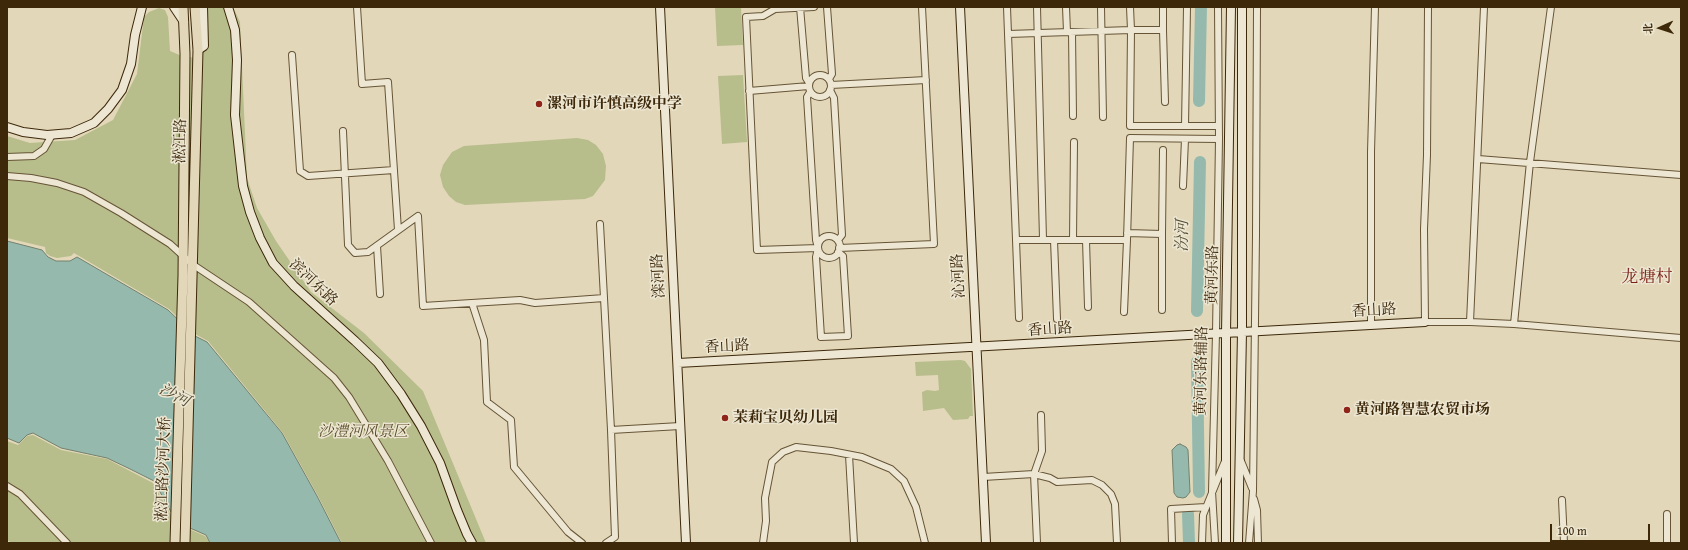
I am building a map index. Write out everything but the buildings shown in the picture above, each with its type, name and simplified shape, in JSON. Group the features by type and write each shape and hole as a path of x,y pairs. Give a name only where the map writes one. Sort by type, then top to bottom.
{"main road":[{"name":"淞江路","path":"183,7 185,62 183,257 188,276"},
{"name":"淞江路","path":"188,276 192,264 198,50 196,7"},
{"name":"淞江路沙河大桥","path":"175,543 188,276"},
{"name":"淞江路沙河大桥","path":"185,543 188,276"}],"street":[{"path":"7,127 23,132 52,135 71,133 94,123 108,109 122,90 131,64 135,34 142,7"},
{"path":"174,7 184,22"},
{"path":"198,50 204,46 203,7"},
{"name":"滨河东路","path":"228,7 235,30 237,60 234,115 243,186 250,212 260,238 273,264 294,286 378,363 401,394 421,426 440,463 457,510 472,543"},
{"path":"357,7 362,84 388,82 398,230"},
{"name":"滦河路","path":"660,7 686,543"},
{"path":"800,7 806,78 814,96 822,98 828,94 832,74 827,7"},
{"path":"814,7 775,9 762,16 746,16 757,250 818,248"},
{"path":"839,250 934,244 922,7"},
{"name":"沁河路","path":"960,7 986,543"},
{"path":"1007,7 1019,318"},
{"path":"1037,7 1043,239"},
{"path":"1066,7 1069,32 1073,116"},
{"path":"1101,7 1103,117"},
{"path":"1130,7 1130,126 1218,126"},
{"path":"1163,7 1165,102"},
{"path":"1185,126 1187,7"},
{"name":"黄河东路辅路","path":"1215,543 1212,491 1219,139 1218,7"},
{"name":"黄河东路","path":"1226,543 1226,333 1231,7"},
{"name":"黄河东路","path":"1238,543 1242,332 1242,7"},
{"path":"1249,543 1253,491 1257,7"},
{"path":"1371,325 1371,152 1374,7"},
{"path":"1428,7 1424,322 1514,324 1681,338"},
{"path":"1470,322 1484,7"},
{"path":"1514,324 1530,162 1551,7"},
{"path":"1008,34 1164,30"},
{"path":"292,55 300,171 308,176 394,170"},
{"path":"838,240 826,237 819,242 818,248 816,257 820,337 848,336 843,256 839,250 838,240 842,236 834,98 826,76 818,75 811,79 807,97 816,240 818,248 820,254 828,258 836,255 839,250"},
{"path":"830,85 926,80"},
{"path":"749,91 809,87"},
{"path":"343,132 348,245 355,253 368,252 418,216 424,306 520,300 538,302 604,298"},
{"path":"7,157 34,156 44,150 52,135"},
{"path":"1124,312 1130,138 1219,139"},
{"path":"1183,186 1185,139"},
{"path":"1073,240 1074,142"},
{"path":"1162,310 1163,150"},
{"path":"1478,159 1681,175"},
{"path":"7,176 31,178 57,183 84,192 170,244 192,264 249,302 334,378 349,397 388,461 430,543"},
{"path":"600,224 615,537 606,543"},
{"path":"1127,233 1162,234"},
{"path":"1016,240 1127,240"},
{"path":"1054,240 1057,319"},
{"path":"1086,240 1088,307"},
{"path":"377,246 380,294"},
{"path":"472,303 484,340 487,402 511,420 514,467 568,532 582,543"},
{"name":"香山路","path":"678,363 977,348 1424,322"},
{"path":"1037,543 1034,474 1042,451 1041,415"},
{"path":"611,430 680,426"},
{"path":"764,543 766,521 764,498 772,462 784,452 796,447 862,457 891,469 904,481 916,508 925,543"},
{"path":"849,455 854,543"},
{"path":"1202,543 1203,515 1227,457"},
{"path":"1239,457 1253,491 1257,510 1258,543"},
{"path":"983,477 1034,474 1050,478 1057,482 1092,480 1102,485 1111,494 1114,504 1117,543"},
{"path":"7,486 20,494 67,543"},
{"path":"1562,500 1564,543"},
{"path":"1172,543 1171,509 1206,507"},
{"path":"1667,543 1668,514"}],"green space":[{"name":"沙澧河风景区","path":"199,7 233,7 240,22 247,178 257,208 276,241 311,292 364,333 423,391 486,543 342,543 283,433 208,341 195,334 169,309 74,253 71,256 57,258 46,253 45,247 7,238 7,136 30,143 75,140 113,120 137,74 144,17 149,12 159,8 165,10 168,17 170,51 182,56 202,59"},
{"path":"715,7 741,7 743,45 717,46"},
{"path":"743,75 747,142 722,144 718,76"},
{"path":"577,138 588,140 596,145 603,154 606,166 605,180 593,196 585,199 465,205 456,202 449,196 443,187 440,175 443,165 452,152 464,146"},
{"path":"965,361 971,369 973,416 970,416 968,419 953,420 944,408 923,411 922,392 927,390 939,390 938,375 916,376 915,362"},
{"path":"33,435 61,450 107,459 153,483 171,515 189,529 205,536 210,543 12,543 7,540 7,441 18,445 27,436"}],"water":[{"name":"沙河","path":"7,241 42,250 48,257 56,261 70,261 77,257 168,310 195,336 207,342 282,433 341,543 210,543 206,535 190,528 171,512 154,481 107,458 61,448 33,433 27,435 19,443 7,438"},
{"path":"1180,444 1188,450 1190,492 1183,498 1177,497 1174,493 1172,450"}],"waterway":[{"name":"汾河","path":"1199,101 1201,7"},
{"name":"汾河","path":"1197,311 1200,162"},
{"name":"汾河","path":"1197,362 1199,492"},
{"name":"汾河","path":"1188,514 1189,543"}],"place":[{"name":"漯河市许慎高级中学","path":"539,104"},
{"name":"黄河路智慧农贸市场","path":"1347,410"},
{"name":"茉莉宝贝幼儿园","path":"725,418"}],"district":[{"name":"龙塘村","path":"1647,278"}]}
